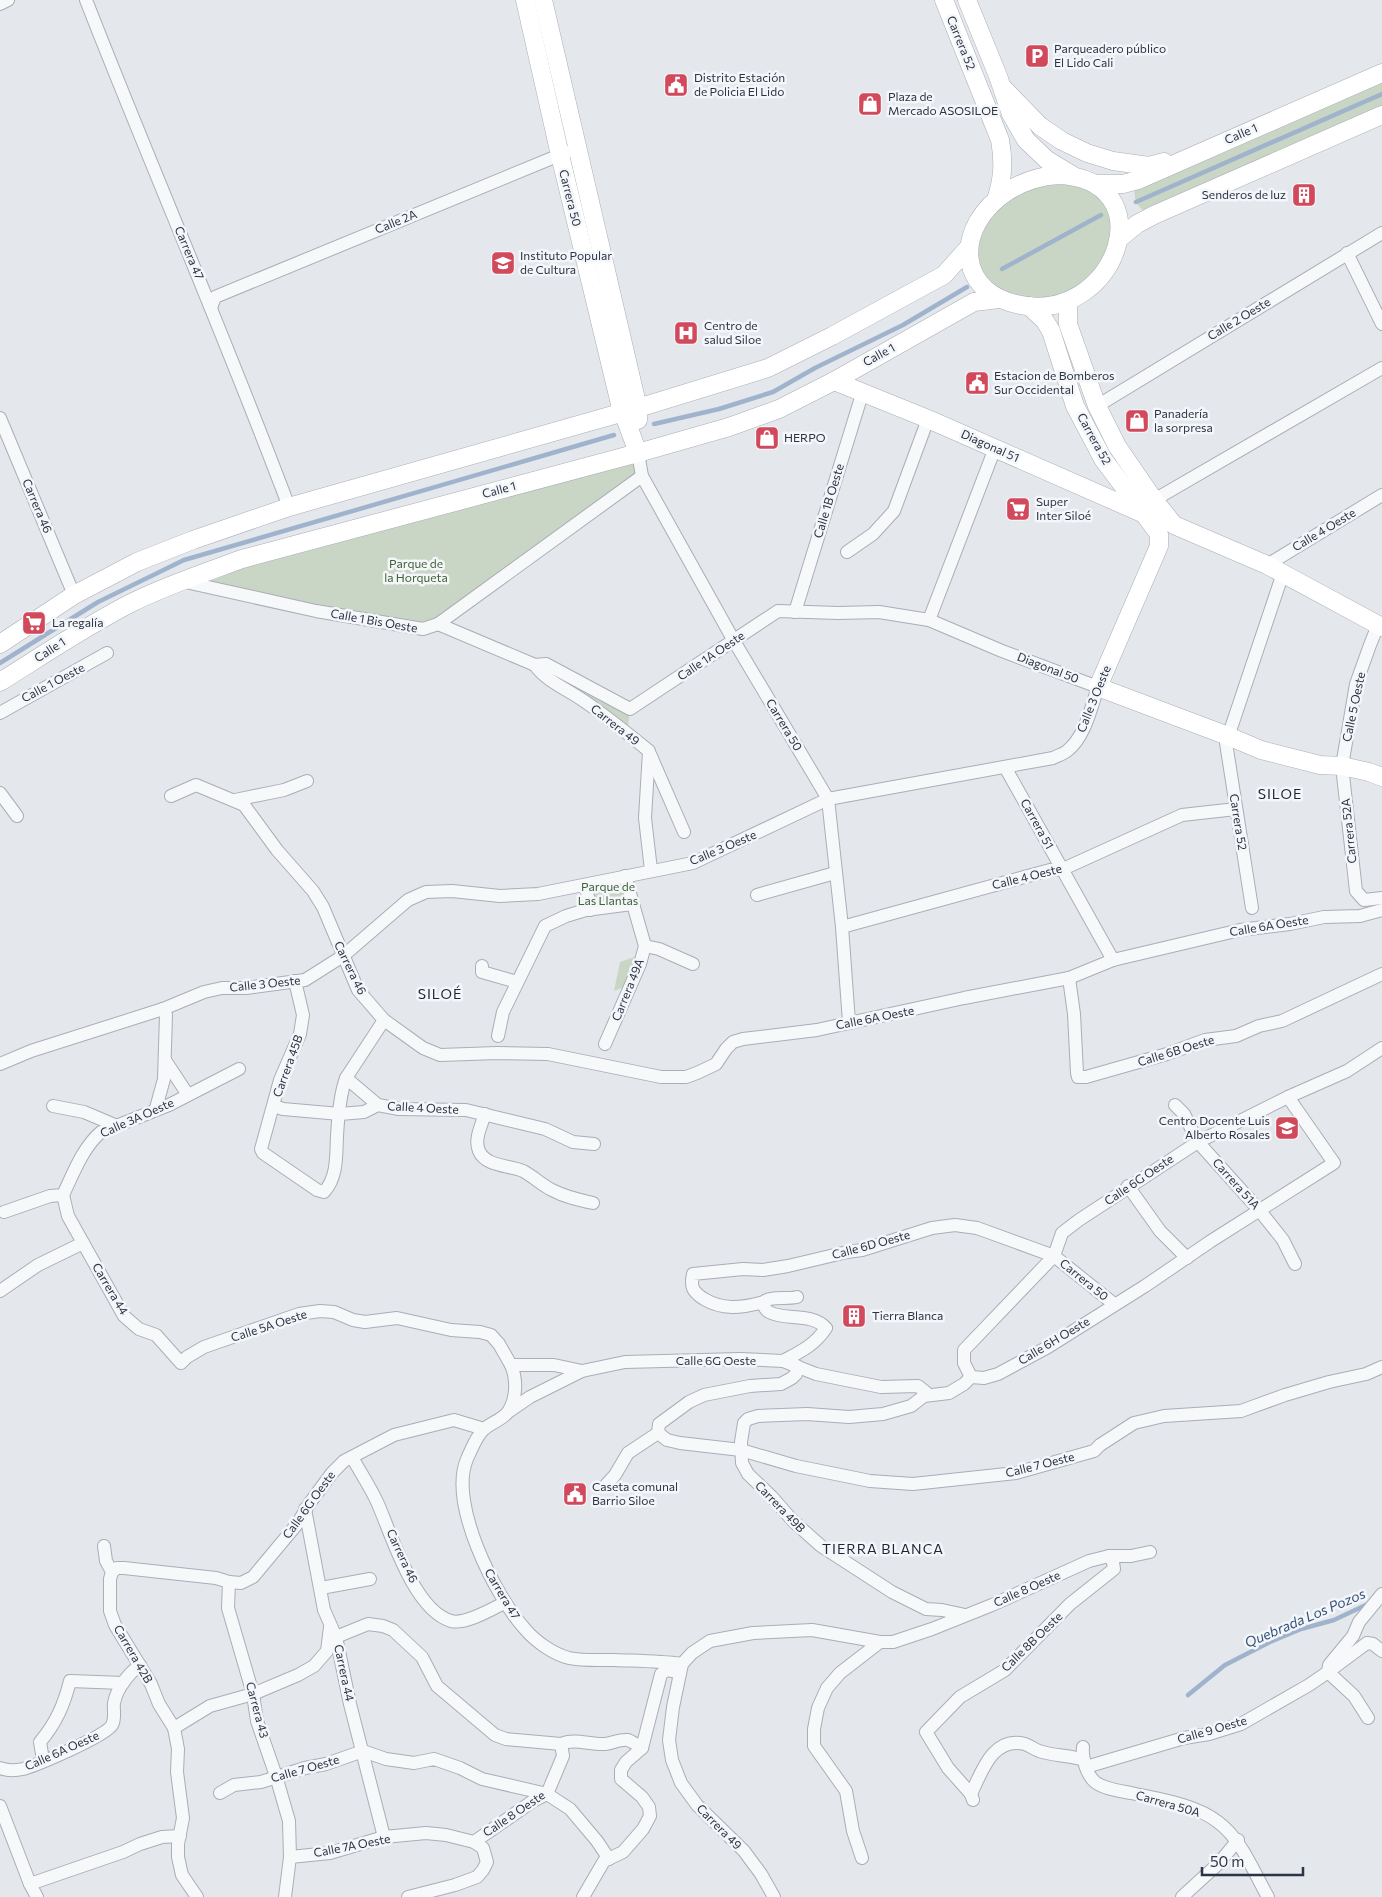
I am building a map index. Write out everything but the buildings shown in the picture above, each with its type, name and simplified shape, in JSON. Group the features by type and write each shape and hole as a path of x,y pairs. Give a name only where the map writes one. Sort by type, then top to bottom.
{"main road":[{"name":"Carrera 50","path":"525,0 560,155 630,410"},
{"name":"Carrera 50","path":"543,0 577,148 638,453"},
{"name":"Carrera 52","path":"944,0 1000,140 1004,158 1003,172 996,200"},
{"name":"Carrera 52","path":"967,0 1003,88 1011,114 1026,140 1047,160 1072,175"},
{"name":"Calle 1","path":"1097,184 1123,184 1138,180 1382,73"},
{"path":"1003,88 1040,126 1062,141 1087,153 1113,161 1149,166 1198,153"},
{"path":"1120,238 1137,224 1154,215 1382,115"},
{"path":"0,644 74,595 137,562 193,540 289,507 763,370 832,336 944,275 969,247 980,220 996,200 1031,179 1058,174 1085,178 1097,184 1108,194 1116,208 1120,222 1120,238 1108,268 1097,282 1084,293 1068,302 1049,307 1029,306 999,299 990,294 975,278 969,258 969,247"},
{"name":"Calle 1","path":"0,682 89,626 133,602 180,581 242,560 638,453 728,426 779,408 834,381 974,302 999,299"},
{"name":"Carrera 52","path":"1068,302 1068,324 1097,406 1149,507"},
{"name":"Carrera 52","path":"1029,306 1045,321 1051,331 1076,406 1103,459 1149,507"},
{"path":"1061,362 1080,357"},
{"name":"Diagonal 51","path":"834,381 863,391 995,448 1149,507 1174,525 1267,565 1381,625"},
{"name":"Calle 3 Oeste","path":"1098,687 1160,546 1159,534 1149,507"},
{"name":"Diagonal 50","path":"1098,687 1261,750 1320,765 1342,766 1369,772 1382,777"}],"street":[{"path":"0,4 8,0"},
{"name":"Carrera 47","path":"86,0 137,130 210,299 289,507"},
{"name":"Calle 2A","path":"210,299 577,148"},
{"name":"Calle 2 Oeste","path":"1097,406 1382,233"},
{"path":"1347,253 1382,324"},
{"path":"1149,507 1382,368"},
{"name":"Calle 1B Oeste","path":"795,612 863,391"},
{"name":"Carrera 46","path":"0,418 74,595"},
{"path":"847,552 873,534 894,511 928,419"},
{"path":"928,620 995,448"},
{"name":"Carrera 50","path":"638,453 642,476 734,641 828,799 842,927 849,1022"},
{"name":"Calle 1 Bis Oeste","path":"180,581 316,611 423,629 438,624 642,476"},
{"name":"Calle 4 Oeste","path":"1267,565 1382,495"},
{"path":"1228,736 1283,574"},
{"name":"Calle 1A Oeste","path":"630,709 772,614 778,611 795,612"},
{"name":"Diagonal 50","path":"795,612 879,612 928,620 1002,651 1098,687"},
{"name":"Carrera 49","path":"438,624 535,665 546,664 630,709"},
{"name":"Calle 5 Oeste","path":"1342,766 1356,684 1370,645 1381,625"},
{"name":"Calle 1 Oeste","path":"0,713 107,653"},
{"name":"Carrera 49","path":"535,665 542,675 581,699 649,751 646,818 651,870"},
{"name":"Calle 3 Oeste","path":"0,1064 31,1051 163,1009 204,992 222,988 246,988 305,980 342,956 408,900 426,892 452,891 500,896 538,894 693,863 828,799 1053,758 1067,751 1077,739 1084,726 1098,687"},
{"name":"Carrera 52","path":"1228,736 1226,743 1227,754 1252,908"},
{"path":"649,751 684,832"},
{"name":"Carrera 52A","path":"1342,766 1356,891 1364,900 1382,898"},
{"name":"Carrera 51","path":"1005,767 1113,960"},
{"path":"235,800 284,790 306,781"},
{"name":"Carrera 46","path":"171,796 196,785 244,804 277,850 313,891 322,907 358,990 384,1020"},
{"path":"1,797 17,816"},
{"name":"Calle 4 Oeste","path":"842,927 1050,870 1063,869 1182,815 1236,809"},
{"path":"757,895 835,873"},
{"name":"Carrera 49A","path":"605,1044 640,964 645,946 625,876"},
{"path":"586,885 590,910"},
{"path":"498,1036 502,1012 545,926 566,916 590,910 632,904"},
{"name":"Calle 6A Oeste","path":"384,1020 423,1048 440,1055 548,1054 661,1077 686,1076 716,1064 733,1042 743,1039 817,1030 1070,978 1113,960 1240,930 1290,924 1339,915 1351,917 1382,910"},
{"path":"645,946 659,948 693,964"},
{"path":"482,966 482,972 517,982"},
{"name":"Calle 6B Oeste","path":"1070,978 1078,1077 1091,1077 1167,1054 1205,1040 1236,1036 1252,1028 1282,1020 1382,974"},
{"name":"Carrera 45B","path":"295,982 303,1015 300,1034 280,1080 262,1151 317,1190 324,1192 328,1187 336,1162 340,1114"},
{"path":"156,1108 164,1079 166,1015 163,1009"},
{"path":"340,1114 343,1085 346,1078 384,1020"},
{"name":"Calle 6G Oeste","path":"971,1377 964,1363 964,1350 1054,1256 1062,1233 1128,1186 1198,1142 1288,1097 1347,1071 1382,1048"},
{"path":"165,1060 188,1094"},
{"name":"Calle 3A Oeste","path":"63,1195 94,1138 101,1132 143,1116 156,1108 169,1105 239,1069"},
{"path":"346,1078 378,1105"},
{"name":"Calle 6H Oeste","path":"971,1377 984,1378 998,1374 1048,1347 1334,1163 1288,1097"},
{"name":"Calle 4 Oeste","path":"274,1106 283,1110 340,1114 364,1112 378,1105 399,1109 466,1110 545,1129 573,1142 594,1144"},
{"name":"Carrera 51A","path":"1175,1105 1184,1114 1198,1142 1260,1211 1283,1240 1295,1264"},
{"path":"53,1106 84,1112 117,1126"},
{"path":"485,1114 478,1132 477,1143 478,1150 484,1159 521,1170 553,1191 570,1198 593,1203"},
{"path":"1128,1186 1160,1230 1187,1258"},
{"path":"4,1212 50,1196 63,1195"},
{"name":"Carrera 44","path":"63,1195 68,1216 124,1316 140,1330 156,1335 181,1363"},
{"name":"Calle 6D Oeste","path":"762,1303 728,1308 715,1305 693,1290 691,1283 693,1274 763,1270 788,1266 862,1250 932,1228 955,1224 977,1228 1054,1256"},
{"path":"0,1291 38,1265 83,1244"},
{"name":"Carrera 50","path":"1054,1256 1114,1304"},
{"path":"783,1361 814,1343 826,1328 821,1322 797,1316 771,1314 762,1303 768,1299 797,1298"},
{"name":"Calle 5A Oeste","path":"181,1363 204,1347 299,1314 320,1311 334,1312 353,1320 365,1322 397,1318 451,1330 480,1332 491,1335 512,1364"},
{"name":"Calle 6G Oeste","path":"112,1572 117,1568 124,1568 216,1578 241,1583 253,1576 298,1523 305,1509 332,1473 344,1461 394,1435 454,1420 484,1429 530,1397 582,1371 625,1362 740,1359 783,1361 816,1374 881,1387 918,1386 929,1394"},
{"path":"508,1412 515,1393 512,1364 554,1365 582,1371"},
{"path":"606,1485 615,1475 628,1454 658,1433 659,1424 689,1402 704,1395 750,1386 781,1384 796,1374 797,1366"},
{"name":"Calle 7 Oeste","path":"658,1433 667,1440 680,1443 741,1450 796,1466 870,1481 913,1484 1016,1473 1094,1451 1134,1423 1164,1416 1241,1411 1285,1395 1329,1382 1366,1374 1382,1367"},
{"path":"929,1394 949,1393 964,1384 971,1377"},
{"name":"Carrera 49B","path":"929,1394 911,1406 882,1414 850,1416 767,1415 748,1419 744,1423 741,1450 742,1463 748,1474 784,1509 793,1521 821,1546 892,1592 926,1608 965,1615"},
{"name":"Carrera 47","path":"484,1429 478,1437 463,1470 462,1488 466,1511 483,1562 504,1603 525,1630 539,1642 568,1658 658,1661 681,1668"},
{"name":"Carrera 46","path":"352,1457 377,1502 405,1569 429,1607 443,1617 461,1622 504,1603"},
{"name":"Carrera 44","path":"305,1509 324,1610 333,1632 384,1837"},
{"name":"Carrera 42B","path":"104,1546 106,1561 112,1572 110,1579 110,1611 120,1636 151,1684 175,1734"},
{"name":"Calle 8 Oeste","path":"880,1642 893,1642 928,1630 1027,1590 1089,1561 1110,1556 1131,1556 1150,1552"},
{"name":"Calle 8B Oeste","path":"1085,1758 1040,1751 1025,1744 1013,1743 1003,1745 995,1750 972,1798 948,1768 926,1732 960,1697 1005,1670 1070,1604 1107,1576 1114,1569 1114,1562 1110,1556"},
{"path":"321,1588 370,1579"},
{"name":"Carrera 43","path":"229,1582 228,1608 253,1694 257,1721 289,1821 290,1857 285,1897"},
{"name":"Calle 9 Oeste","path":"1328,1672 1328,1665 1353,1636 1359,1622 1382,1594"},
{"path":"926,1608 928,1630"},
{"path":"197,1897 182,1875 178,1858 183,1818 177,1772 175,1734 210,1706 253,1694 298,1675 314,1666 326,1651 333,1632 368,1624 383,1626 393,1630 422,1657 436,1686 495,1735 506,1738 594,1744 628,1740 642,1748"},
{"path":"583,1897 604,1861 623,1852 643,1829 650,1816 649,1807 642,1797 621,1779 621,1770 626,1762 642,1748 661,1674 667,1670 681,1668 692,1653 710,1641 740,1635 812,1630 880,1642"},
{"path":"862,1858 853,1831 846,1791 814,1746 814,1729 818,1708 827,1688 840,1673 880,1642"},
{"name":"Calle 9 Oeste","path":"1085,1758 1209,1734 1242,1724 1309,1685 1367,1643 1373,1644 1382,1651"},
{"name":"Calle 6A Oeste","path":"0,1768 8,1771 22,1769 57,1756 106,1732 114,1720 114,1702 120,1687 133,1670 140,1665"},
{"name":"Carrera 49","path":"681,1668 672,1707 669,1740 672,1760 681,1783 697,1806 744,1852 761,1874 774,1897"},
{"path":"1328,1672 1354,1696 1368,1718"},
{"path":"44,1760 40,1742 58,1718 65,1702 70,1680 123,1683"},
{"name":"Calle 8 Oeste","path":"408,1897 455,1885 477,1877 484,1870 487,1862 483,1848 474,1842 533,1801 563,1756 568,1742"},
{"path":"363,1751 386,1759 414,1763 434,1759 453,1765 482,1779 540,1792 570,1809 597,1842 608,1859"},
{"name":"Calle 7 Oeste","path":"220,1793 234,1785 261,1782 276,1776 326,1764 363,1751"},
{"name":"Carrera 50A","path":"1085,1758 1088,1775 1096,1783 1112,1789 1158,1799 1201,1812 1217,1821 1238,1840 1268,1897"},
{"path":"0,1806 30,1884 37,1897"},
{"name":"Calle 7A Oeste","path":"290,1857 330,1853 384,1837 426,1833 446,1835 474,1842"},
{"path":"30,1884 123,1852 140,1844 162,1837 180,1836"},
{"path":"1182,1897 1219,1863 1238,1840"}],"green space":[{"path":"1382,73 1382,115 1148,214 1136,202 1136,185"},
{"path":"1072,175 1108,194 1115,252 1068,302 999,299 969,258 996,200"},
{"name":"Parque de la Horqueta","path":"638,453 642,476 423,629 180,581"},
{"path":"546,664 630,709 628,727 542,675"},
{"name":"Parque de Las Llantas","path":"625,876 632,904 590,910 586,885"},
{"path":"643,954 631,984 614,991 620,962"}],"waterway":[{"path":"1136,202 1382,94"},
{"path":"1002,269 1101,215"},
{"path":"654,424 719,409 773,392 815,368 903,325 967,287"},
{"path":"0,663 98,602 184,560 614,435"},
{"name":"Quebrada Los Pozos","path":"1188,1695 1225,1665 1270,1642 1301,1629 1334,1620 1368,1604"}],"place":[{"name":"Parqueadero público El Lido Cali","path":"1037,56"},
{"name":"Distrito Estación de Policia El Lido","path":"676,85"},
{"name":"Plaza de Mercado ASOSILOE","path":"870,104"},
{"name":"Senderos de luz","path":"1304,195"},
{"name":"Instituto Popular de Cultura","path":"503,263"},
{"name":"Centro de salud Siloe","path":"686,333"},
{"name":"Estacion de Bomberos Sur Occidental","path":"977,383"},
{"name":"Panadería la sorpresa","path":"1137,421"},
{"name":"HERPO","path":"767,438"},
{"name":"Super Inter Siloé","path":"1018,509"},
{"name":"La regalía","path":"34,623"},
{"name":"Centro Docente Luis Alberto Rosales","path":"1287,1128"},
{"name":"Tierra Blanca","path":"854,1316"},
{"name":"Caseta comunal Barrio Siloe","path":"575,1494"}],"district":[{"name":"SILOE","path":"1280,794"},
{"name":"SILOÉ","path":"440,994"},
{"name":"TIERRA BLANCA","path":"883,1549"}]}
